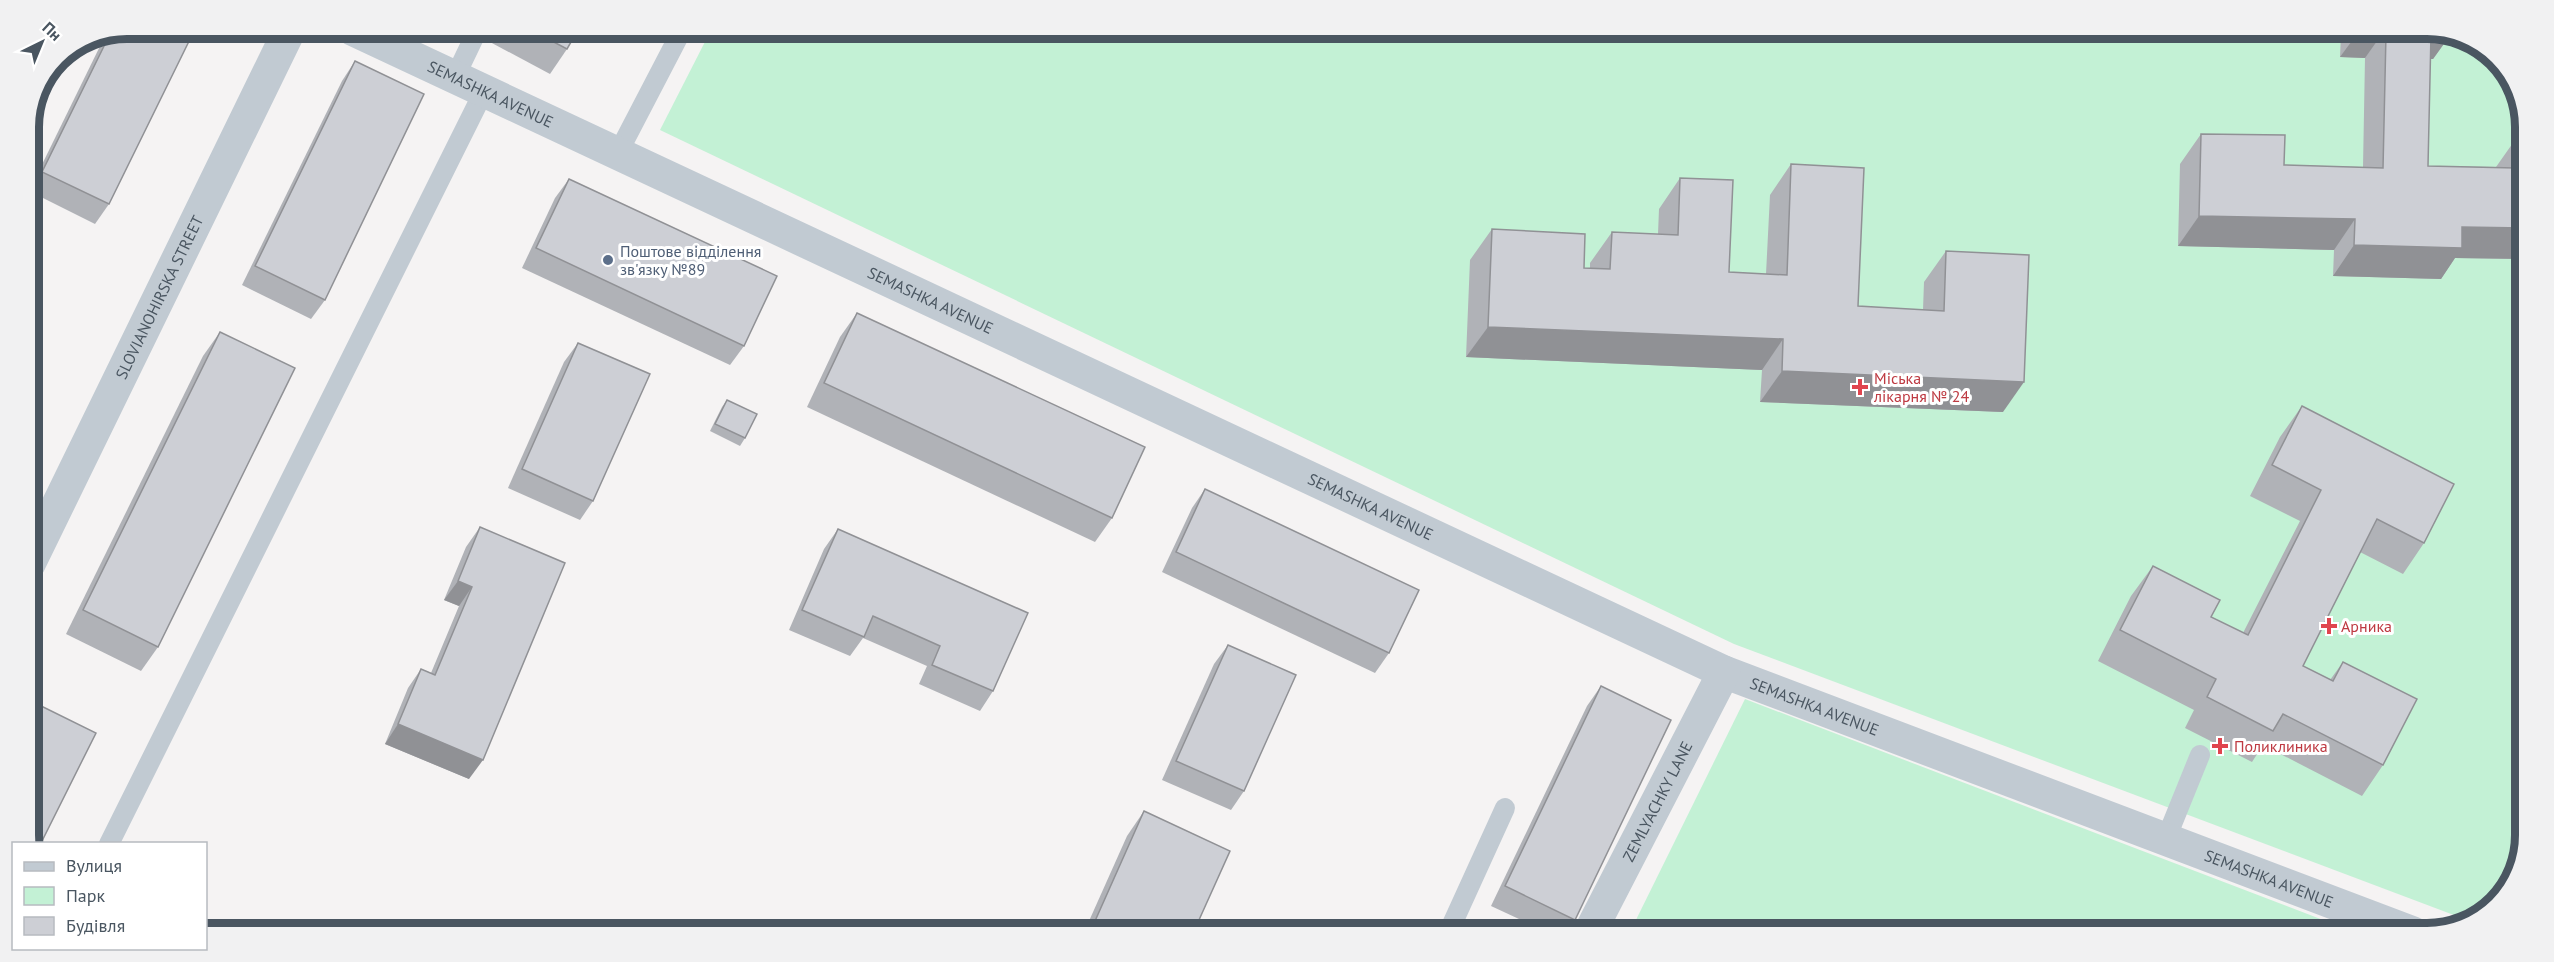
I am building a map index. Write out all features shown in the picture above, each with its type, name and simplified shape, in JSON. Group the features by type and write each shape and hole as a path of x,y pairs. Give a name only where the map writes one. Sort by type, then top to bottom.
{"street":[{"name":"SLOVIANOHIRSKA STREET","path":"39,544 285,39"},
{"name":"SEMASHKA AVENUE","path":"373,39 1725,672 2387,923"},
{"name":"ZEMLYACHKY LANE","path":"1595,923 1725,672"}],"lane":[{"path":"454,77 473,39"},
{"path":"618,153 677,39"},
{"path":"109,842 484,91"},
{"path":"2166,839 2200,755"},
{"path":"1453,923 1504,808"}],"green space":[{"name":"Міська лікарня № 24","path":"706,39 2427,39 2444,41 2466,48 2485,61 2503,83 2510,99 2515,122 2515,835 2510,863 2503,879 2489,897 2471,911 2458,917 1734,644 660,130"},
{"path":"1745,699 2331,923 1634,923"}],"building":[{"path":"127,39 190,39 109,204 42,172 106,42"},
{"path":"548,39 573,39 567,49"},
{"path":"2386,39 2431,39 2428,166 2515,168 2515,228 2462,227 2462,248 2354,245 2355,219 2199,216 2201,134 2285,135 2284,165 2383,168"},
{"path":"355,61 424,94 325,300 255,266"},
{"path":"1791,164 1864,168 1858,306 1944,311 1946,251 2029,255 2024,382 1782,371 1783,339 1488,327 1492,229 1585,234 1584,268 1610,269 1612,232 1678,235 1680,178 1733,180 1729,272 1787,275"},
{"path":"569,179 777,276 744,346 536,248"},
{"path":"857,313 1145,447 1112,518 824,383"},
{"path":"220,332 295,368 158,647 83,610"},
{"path":"578,343 650,374 593,501 522,469"},
{"path":"727,400 757,414 745,438 715,424"},
{"path":"2302,406 2454,484 2424,543 2377,519 2303,666 2333,681 2343,662 2417,699 2383,765 2283,714 2273,731 2207,697 2216,679 2120,630 2153,566 2220,600 2211,617 2248,635 2321,490 2272,465"},
{"path":"1205,489 1419,590 1389,653 1176,552"},
{"path":"480,527 565,563 483,760 398,724 421,669 435,675 472,587 458,581"},
{"path":"838,529 1028,613 993,691 932,665 940,646 873,616 864,637 802,610"},
{"path":"1228,645 1296,675 1244,791 1176,761"},
{"path":"1601,686 1671,720 1575,920 1505,886"},
{"path":"39,705 96,733 42,842 39,842"},
{"path":"1144,811 1230,851 1198,923 1094,923"}],"place":[{"name":"Поштове відділення зв'язку №89","path":"608,260"},
{"name":"Міська лікарня № 24","path":"1860,387"},
{"name":"Арника","path":"2329,626"},
{"name":"Поликлиника","path":"2220,746"}]}
